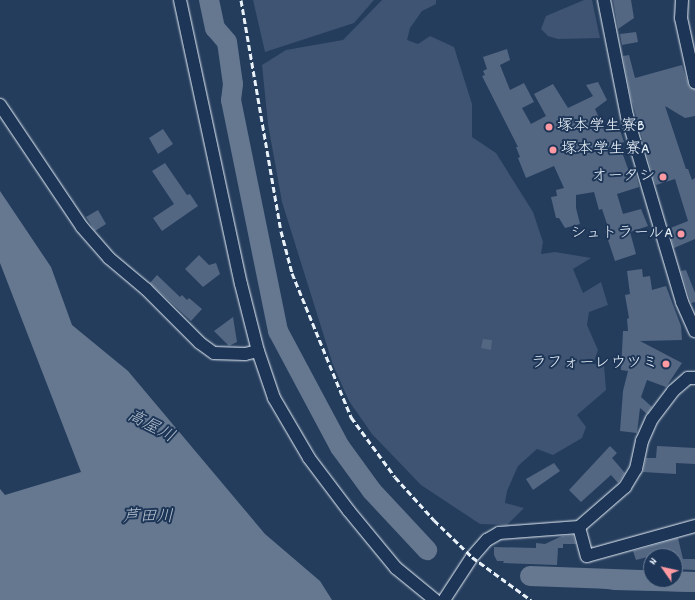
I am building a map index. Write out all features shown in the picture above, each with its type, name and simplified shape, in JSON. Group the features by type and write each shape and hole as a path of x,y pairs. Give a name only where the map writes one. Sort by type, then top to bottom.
{"street":[{"path":"180,0 241,284 258,351 274,398 309,458 396,568 435,600"},
{"path":"604,0 627,116 682,302 695,331 695,336"},
{"path":"682,0 681,18 695,82"},
{"path":"0,105 82,227 109,258 146,289 200,343 214,353 245,354 258,351"},
{"path":"444,600 472,557 487,540 499,533 579,527 625,487 636,470 642,441 652,419 673,391 688,378 695,378"},
{"path":"579,527 587,556 695,526"}],"shaded area":[{"path":"253,0 374,0 354,23 265,52"},
{"path":"382,0 436,0 436,4 422,11 410,28 407,40 418,44 430,36 454,47 472,104 472,137 496,153 533,212 543,242 541,254 555,252 591,258 573,269 583,293 601,282 608,305 589,312 587,325 598,350 593,364 604,365 606,390 577,415 586,427 582,438 553,455 537,449 518,466 507,491 505,503 524,508 507,525 480,524 421,485 372,434 349,401 333,365 282,202 268,124 262,65 286,50 343,40"},
{"path":"584,0 592,0 600,38 558,39 548,36 541,29 546,16"}],"water":[{"name":"芦田川","path":"0,191 51,267 72,325 128,371 265,534 320,581 332,600 0,600 0,489 5,495 81,472 0,263"}],"building":[{"path":"613,0 631,0 634,18 618,29"},
{"path":"636,32 638,42 622,45 620,34"},
{"path":"507,49 510,60 500,65 510,90 524,83 534,102 522,108 531,124 546,116 534,94 553,84 568,108 593,96 586,85 598,82 607,100 595,109 604,129 618,124 624,142 619,144 631,177 636,175 639,187 617,194 623,214 641,209 648,226 630,232 636,254 615,261 605,231 609,230 602,209 599,210 594,192 576,195 576,208 580,224 565,228 559,218 556,218 551,197 557,196 556,190 564,188 554,166 526,178 518,158 520,157 516,147 518,147 482,76 485,75 483,71 487,69 483,57"},
{"path":"629,55 635,78 682,65 689,87 695,89 695,116 685,118 665,106 686,169 688,169 692,180 695,178 695,239 674,248 668,229 688,221 675,179 656,185 653,177 630,94 623,56"},
{"path":"163,129 173,144 158,154 149,138"},
{"path":"165,163 187,195 190,194 198,206 162,231 153,218 174,204 152,171"},
{"path":"98,210 106,224 95,231 86,217"},
{"path":"199,255 209,265 216,263 220,274 203,287 185,269"},
{"path":"642,269 643,277 650,276 652,290 666,286 681,326 682,340 640,341 682,363 666,387 647,380 641,397 652,407 647,414 640,408 637,433 620,431 623,391 628,371 621,370 623,331 628,331 627,319 629,318 625,295 630,294 627,271"},
{"path":"686,270 695,293 695,302 691,303 681,271"},
{"path":"157,275 180,297 182,295 187,300 189,298 202,309 191,321 150,283"},
{"path":"233,317 237,342 229,346 214,331"},
{"path":"483,339 492,340 491,350 481,348"},
{"path":"610,446 617,453 612,458 625,473 618,483 611,475 581,502 569,490"},
{"path":"657,446 695,448 695,464 676,463 676,474 643,472 646,458 656,458"},
{"path":"554,463 560,471 533,490 526,479"},
{"path":"573,535 576,544 563,544 563,548 558,548 557,565 503,563 504,561 497,561 494,555 494,547 536,548 536,543 545,544 562,536"},
{"path":"678,538 680,548 643,548"},
{"path":"643,548 643,558 636,560 633,551"},
{"path":"683,559 695,559 695,570 683,569"}],"waterway":[{"path":"209,0 215,28 227,42 233,84 231,100 278,331 340,447 372,491 427,550"},
{"path":"530,576 614,588 695,590"},
{"path":"530,576 695,582"}],"railway":[{"path":"241,0 281,231 292,273 351,417 395,477 434,520 472,557 531,600"}],"place":[{"name":"塚本学生寮B","path":"549,127"},
{"name":"塚本学生寮A","path":"553,150"},
{"name":"オータシ","path":"663,177"},
{"name":"シュトラールA","path":"681,234"},
{"name":"ラフォーレウツミ","path":"666,364"}],"water label":[{"name":"高屋川","path":"150,428"}]}
